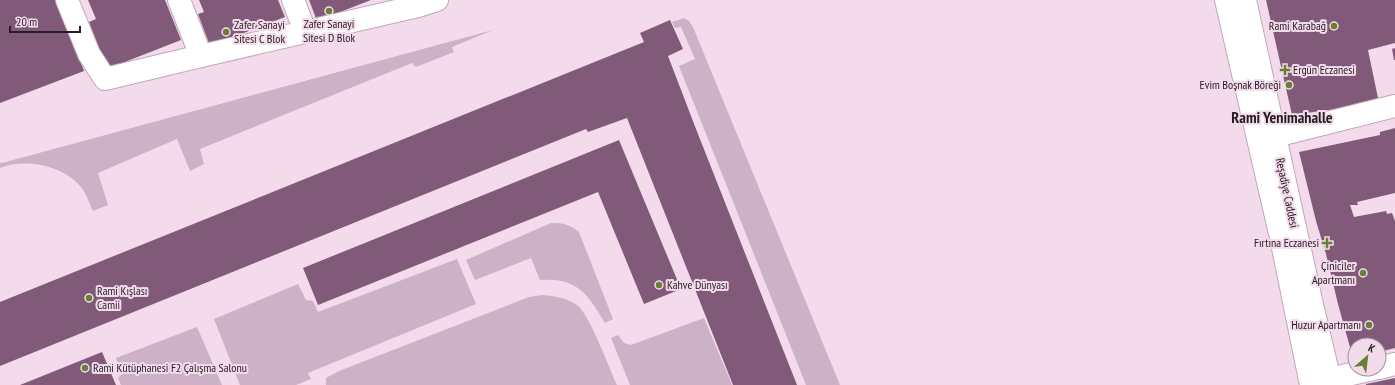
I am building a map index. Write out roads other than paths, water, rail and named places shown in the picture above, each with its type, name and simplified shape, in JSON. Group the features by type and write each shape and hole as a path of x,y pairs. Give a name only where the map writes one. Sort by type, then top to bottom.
{"main road":[{"path":"67,0 89,54 105,79 305,32 424,2"},
{"path":"179,0 201,56"},
{"path":"293,0 305,32"},
{"name":"Reşadiye Caddesi","path":"1226,0 1267,138"},
{"name":"Reşadiye Caddesi","path":"1245,0 1281,238 1324,383"},
{"path":"1267,138 1395,106"},
{"path":"1324,383 1347,376"}],"place":[{"name":"Zafer Sanayi Sitesi D Blok","path":"329,11"},
{"name":"Rami Karabağ","path":"1334,26"},
{"name":"Zafer Sanayi Sitesi C Blok","path":"226,32"},
{"name":"Ergün Eczanesi","path":"1285,70"},
{"name":"Evim Boşnak Böreği","path":"1289,85"},
{"name":"Fırtına Eczanesi","path":"1327,243"},
{"name":"Çiniciler Apartmanı","path":"1363,273"},
{"name":"Kahve Dünyası","path":"659,285"},
{"name":"Rami Kışlası Camii","path":"89,298"},
{"name":"Huzur Apartmanı","path":"1369,325"},
{"name":"Rami Kütüphanesi F2 Çalışma Salonu","path":"85,368"}],"district":[{"name":"Rami Yenimahalle","path":"1282,117"}]}
